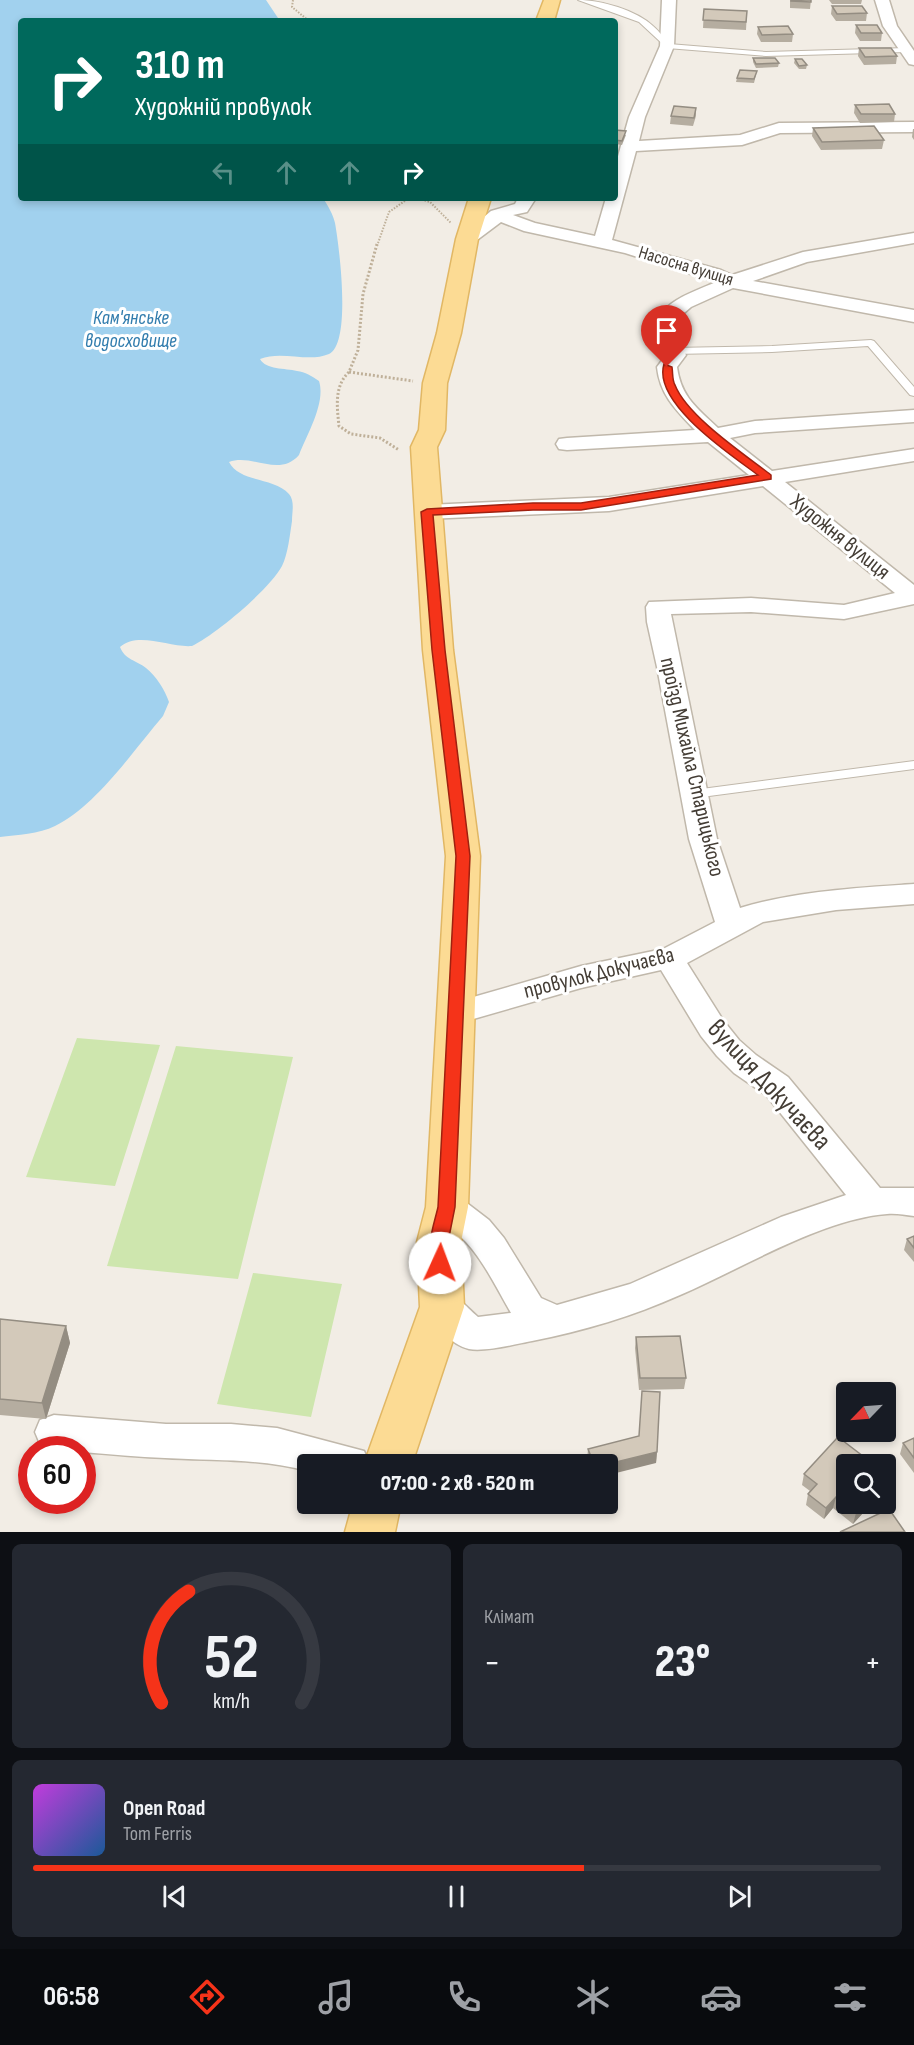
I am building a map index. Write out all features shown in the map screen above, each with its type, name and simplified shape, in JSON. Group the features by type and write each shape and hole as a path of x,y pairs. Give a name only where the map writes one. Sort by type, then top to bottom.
{"main road":[{"path":"548,18 552,0"},
{"path":"391,1454 442,1307 439,1242 447,1207 463,856 438,650 424,447 432,430 435,384 449,333 467,239 479,201"},
{"path":"370,1532 374,1514"}],"street":[{"path":"618,182 637,117 667,46 669,0"},
{"path":"882,0 885,18 910,56"},
{"path":"629,146 742,140 779,128 914,127"},
{"path":"467,239 504,212 521,208 525,201"},
{"path":"602,243 613,201"},
{"name":"Насосна вулиця","path":"467,239 497,216 530,227 602,243 714,274 731,282 914,316"},
{"path":"673,351 667,341 665,325 669,316 684,303 731,282 803,257 914,238"},
{"name":"Художня вулиця","path":"673,351 676,355 667,367 669,384 679,402 713,435 913,596"},
{"path":"567,444 713,435 755,427 914,416"},
{"path":"427,512 533,506 581,507 914,455"},
{"name":"проїзд Михайла Старицького","path":"731,925 703,839 670,667 658,622 658,607 751,605 844,612 874,607 913,596"},
{"name":"провулок Докучаєва","path":"456,1013 581,976 669,958 689,950 748,916 776,909 914,894"},
{"name":"вулиця Докучаєва","path":"669,958 712,1028 728,1048 745,1064 777,1086 873,1203"},
{"path":"442,1307 471,1334 496,1332 556,1320 608,1307 824,1216 887,1200 914,1202"},
{"path":"447,1207 477,1230 492,1248 528,1309 540,1317 556,1320"},
{"path":"54,1432 166,1441 231,1441 277,1445 312,1454"}],"lane":[{"path":"581,0 650,25 657,37 667,46 766,54 910,56"},
{"path":"673,351 772,349 872,343 914,393"},
{"path":"694,794 914,765"}],"path":[{"path":"292,0 292,7 305,18"},
{"path":"405,201 389,212 371,262 363,294 358,350 349,372 345,375 336,401 339,426 342,430 385,440 424,464"},
{"path":"426,201 467,239"},
{"path":"349,372 435,384"}],"green space":[{"path":"77,1038 160,1045 115,1186 26,1177"},
{"path":"176,1046 293,1057 238,1279 107,1266"},
{"path":"253,1273 342,1284 311,1417 217,1404"}],"water":[{"name":"Кам'янське водосховище","path":"0,0 266,0 278,18 18,18 18,201 325,201 335,223 339,251 342,314 336,346 329,354 260,359 271,367 303,372 319,381 318,409 299,455 283,465 247,460 229,462 241,473 275,485 291,497 292,521 282,566 266,587 241,610 192,646 136,640 120,647 125,655 146,668 160,684 169,702 163,716 113,777 70,817 42,831 0,837"}],"building":[{"path":"811,0 811,2 791,1"},
{"path":"832,6 862,6 867,13 837,14"},
{"path":"704,9 747,11 746,22 703,20"},
{"path":"856,25 877,25 882,33 861,33"},
{"path":"788,26 793,34 762,35 758,27"},
{"path":"859,48 891,48 897,56 865,57"},
{"path":"753,58 775,58 779,63 756,64"},
{"path":"795,59 802,59 807,65 799,66"},
{"path":"740,70 757,71 754,79 737,78"},
{"path":"889,104 895,114 861,114 855,105"},
{"path":"674,106 696,108 694,118 671,116"},
{"path":"874,126 884,140 822,142 813,128"},
{"path":"618,130 626,131 622,141 618,140"},
{"path":"914,1236 914,1248 907,1239"},
{"path":"0,1319 66,1326 42,1403 0,1399"},
{"path":"680,1336 686,1378 640,1378 636,1337"},
{"path":"642,1391 660,1392 657,1452 618,1462 618,1454 590,1454 588,1449 639,1436"},
{"path":"914,1438 914,1458 903,1443"},
{"path":"836,1439 836,1442 845,1442 860,1454 836,1454 836,1497 826,1508 808,1494 817,1484 804,1474"},
{"path":"878,1514 892,1514 905,1532 840,1532"}],"route":[{"path":"440,1263 439,1242 447,1207 463,856 438,650 427,512 533,506 581,507 767,477 713,435 679,402 669,384 667,367"}]}
